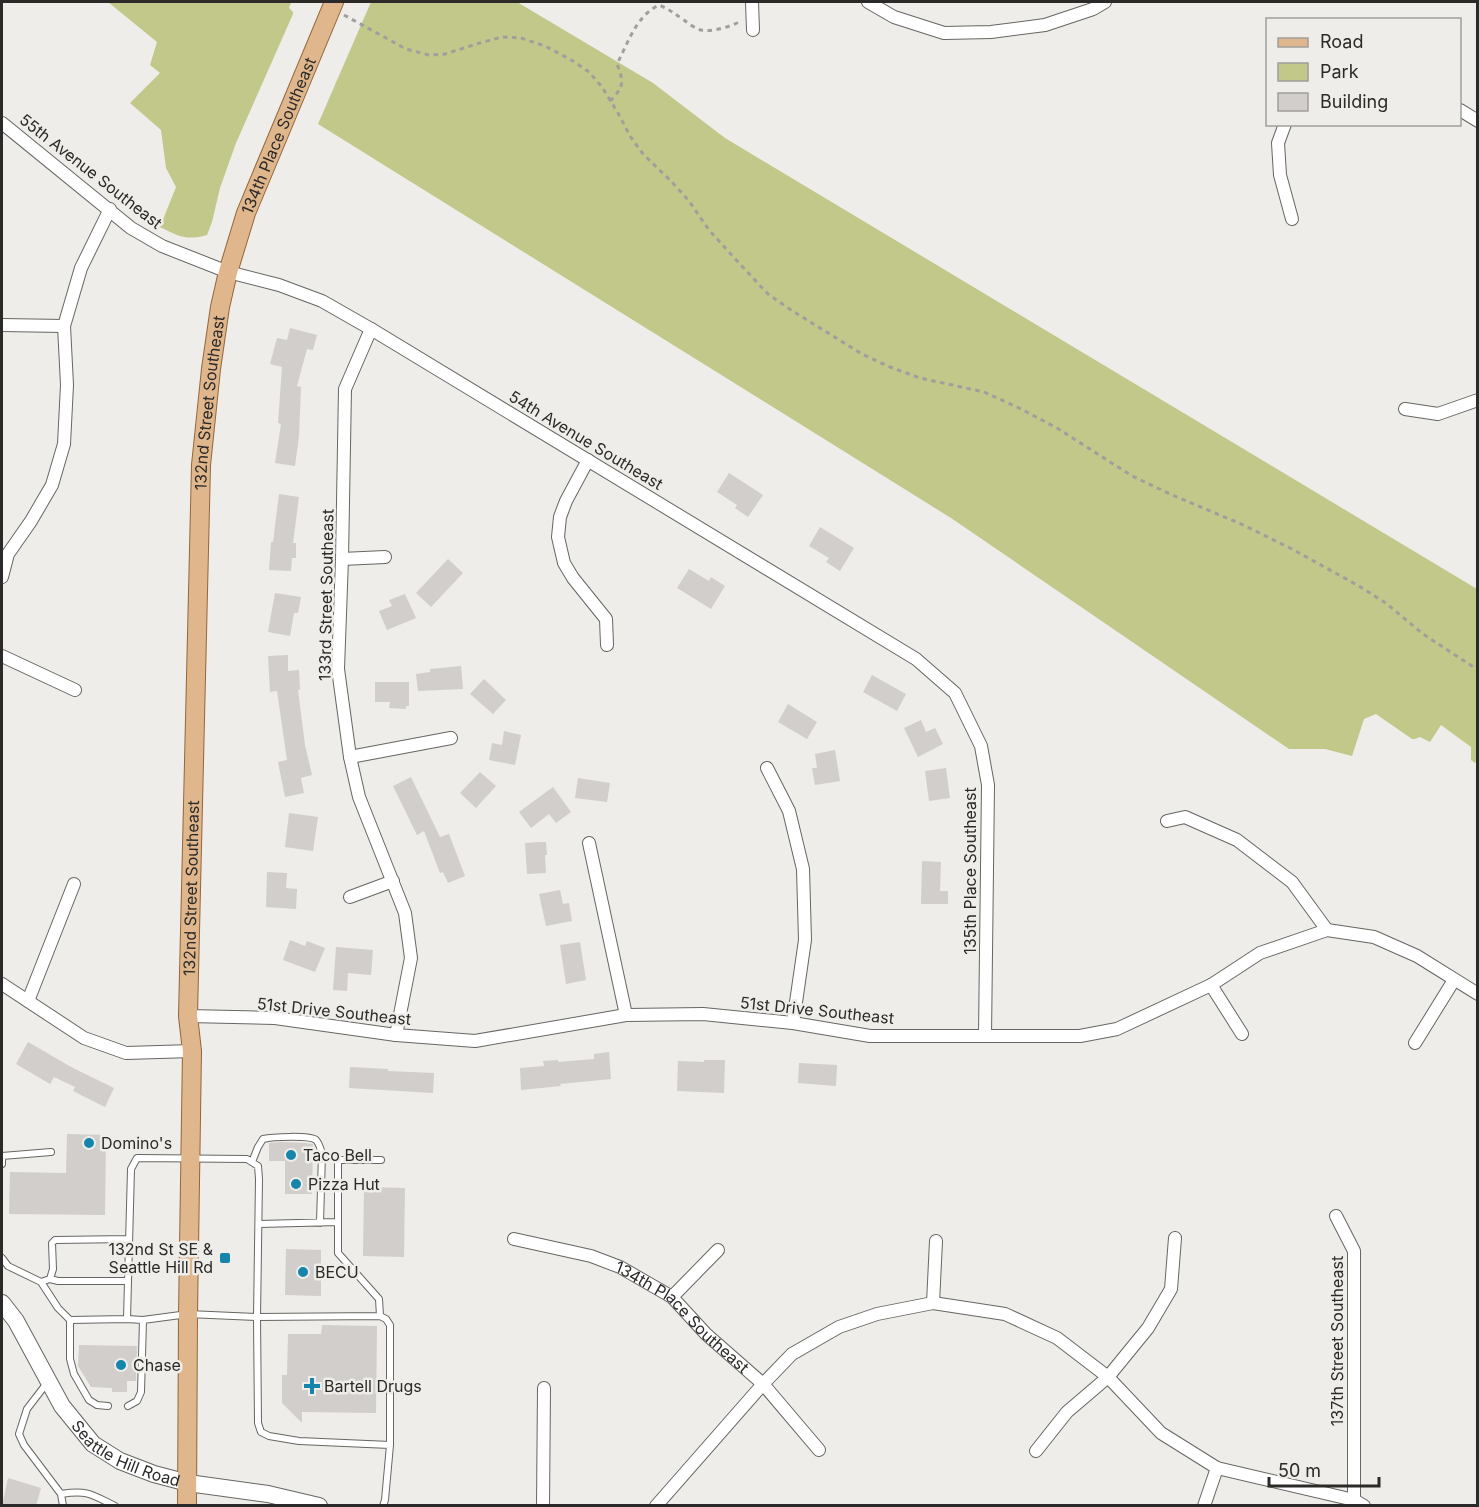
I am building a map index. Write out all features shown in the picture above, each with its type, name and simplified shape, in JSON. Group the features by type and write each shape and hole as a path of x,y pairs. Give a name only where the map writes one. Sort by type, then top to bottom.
{"main road":[{"name":"134th Place Southeast","path":"228,272 246,213 332,5"},
{"name":"132nd Street Southeast","path":"187,1506 192,1051 188,1016 201,465 211,369 220,307 228,272"},
{"name":"Seattle Hill Road","path":"2,1303 16,1321 62,1406 93,1444 120,1461 154,1474 188,1483 268,1494 319,1506"}],"street":[{"path":"752,2 753,30"},
{"path":"868,2 894,17 944,33 991,32 1045,25 1093,9 1105,2"},
{"path":"1461,111 1478,122"},
{"name":"55th Avenue Southeast","path":"2,123 131,228 162,246 228,272"},
{"path":"1284,126 1278,143 1280,175 1292,219"},
{"path":"2,577 5,553 31,521 52,485 64,444 67,385 64,326 81,268 110,209"},
{"name":"54th Avenue Southeast","path":"228,272 279,285 322,302 371,329 916,659"},
{"path":"2,325 64,326"},
{"name":"133rd Street Southeast","path":"371,329 345,389 338,669 350,757 359,797 405,913 411,958 396,1035"},
{"path":"1405,409 1438,414 1478,400"},
{"path":"588,460 566,501 560,517 558,537 564,563 573,578 606,619 607,645"},
{"path":"342,559 385,557"},
{"path":"2,656 75,690"},
{"name":"135th Place Southeast","path":"916,659 955,693 981,746 988,785 985,1036"},
{"path":"350,757 451,738"},
{"path":"767,768 789,811 803,869 805,940 793,1023"},
{"path":"1167,821 1185,817 1237,840 1293,882 1327,930"},
{"path":"589,843 626,1015"},
{"path":"350,897 393,881"},
{"path":"28,1001 74,884"},
{"name":"51st Drive Southeast","path":"188,1016 275,1018 396,1035 475,1041 626,1015 703,1014 793,1023 870,1035 1080,1036 1117,1029 1211,985 1260,953 1327,930 1374,937 1417,956 1478,994"},
{"path":"1415,1043 1455,980"},
{"path":"2,984 84,1038 126,1053 192,1051"},
{"path":"1211,985 1242,1034"},
{"name":"137th Street Southeast","path":"1336,1216 1354,1251 1357,1504"},
{"path":"1036,1451 1067,1412 1108,1377 1148,1328 1171,1290 1175,1238"},
{"name":"134th Place Southeast","path":"514,1239 591,1256 620,1267 672,1297 706,1334 763,1384 819,1450"},
{"path":"933,1303 936,1241"},
{"path":"672,1297 718,1250"},
{"path":"656,1506 792,1354 839,1328 877,1314 933,1303 1005,1314 1057,1338 1108,1377 1161,1433 1217,1468 1357,1504"},
{"path":"543,1506 544,1388"},
{"path":"1204,1506 1217,1468"}],"lane":[{"path":"252,1162 263,1139 312,1138 318,1142 322,1153 320,1222"},
{"path":"2,1164 2,1156 51,1152"},
{"path":"127,1319 131,1168 137,1158 247,1159 258,1166 260,1179 257,1317 258,1422 261,1432 269,1436 299,1441 390,1445"},
{"path":"380,1317 379,1299 338,1253 338,1160 381,1160"},
{"path":"259,1224 338,1222"},
{"path":"50,1278 52,1244 55,1240 129,1239"},
{"path":"2,1258 8,1266 41,1282 58,1308 70,1320 70,1359 74,1374 89,1400 108,1406"},
{"path":"41,1282 50,1278 58,1281 128,1281"},
{"path":"70,1320 143,1320 188,1314 257,1317 380,1317 386,1319 390,1325 390,1445 383,1506"},
{"path":"128,1406 137,1401 141,1392 143,1320"},
{"path":"48,1381 27,1409 20,1434 24,1445 61,1494 63,1506"},
{"path":"61,1494 80,1491 92,1494 115,1506"}],"path":[{"path":"332,5 406,49 429,55 445,54 502,37 521,38 544,46 573,61 589,72 643,154 682,194 746,271 768,294 791,310 862,354 890,367 920,378 984,392 1010,404 1057,428 1132,476 1239,522 1290,548 1359,585 1387,604 1423,634 1478,670"},
{"path":"610,101 620,90 622,76 616,64 634,27 653,8 659,5 670,9 700,30 726,27 752,16"}],"green space":[{"path":"108,2 291,3 289,8 293,14 236,143 207,235 193,238 182,237 160,227 176,187 166,168 161,130 130,103 160,73 150,65 157,42"},
{"path":"371,2 517,2 653,83 725,138 1477,589 1477,760 1475,763 1471,760 1471,747 1441,725 1430,742 1420,737 1412,739 1376,714 1364,719 1352,756 1325,749 1289,749 951,518 318,124"}],"building":[{"path":"290,328 317,335 313,350 307,349 297,386 301,387 295,466 275,463 281,424 278,423 282,367 270,364 277,338 287,340"},
{"path":"729,473 763,495 748,517 735,508 737,505 717,492"},
{"path":"279,494 299,497 293,543 296,543 296,558 292,558 291,571 269,570"},
{"path":"820,527 854,548 840,571 826,562 829,558 809,546"},
{"path":"448,559 463,573 431,607 416,593"},
{"path":"689,569 709,581 711,577 725,586 711,609 677,588"},
{"path":"275,593 301,597 298,613 294,613 290,636 268,632"},
{"path":"405,594 416,618 387,630 379,611 392,606 389,600"},
{"path":"288,655 288,671 299,670 300,690 298,690 305,745 312,775 301,778 304,793 285,797 278,762 287,760 277,691 270,692 268,656"},
{"path":"461,666 463,689 418,691 416,674 430,672 430,669"},
{"path":"872,675 906,694 897,711 863,692"},
{"path":"484,679 506,700 493,714 470,694"},
{"path":"375,682 409,682 409,706 406,706 406,709 389,708 390,702 375,702"},
{"path":"788,704 817,722 807,739 778,722"},
{"path":"921,720 926,732 935,728 943,744 918,757 904,728"},
{"path":"504,731 521,735 515,765 489,760 492,743 502,745"},
{"path":"835,750 840,781 815,785 812,768 817,768 815,754"},
{"path":"946,768 950,798 929,801 925,771"},
{"path":"480,772 496,786 476,808 460,793"},
{"path":"411,777 440,837 449,834 465,876 448,883 443,872 440,873 424,831 417,835 393,786"},
{"path":"578,778 610,783 607,802 575,798"},
{"path":"553,787 571,812 556,823 549,814 531,828 519,812"},
{"path":"289,813 318,817 313,851 285,847"},
{"path":"546,842 546,873 527,874 525,843"},
{"path":"922,861 941,862 940,891 948,891 948,904 921,904"},
{"path":"267,872 287,873 286,888 297,889 296,909 266,907"},
{"path":"560,890 563,904 569,903 572,921 546,926 539,894"},
{"path":"290,940 305,946 307,941 325,948 315,972 283,960"},
{"path":"580,942 586,980 566,984 560,945"},
{"path":"336,947 373,950 371,975 348,973 347,991 333,990"},
{"path":"28,1042 114,1088 105,1107 73,1091 75,1087 54,1077 50,1084 16,1064"},
{"path":"609,1052 611,1079 521,1090 520,1068 544,1066 543,1061 594,1059 594,1054"},
{"path":"704,1060 725,1060 724,1093 677,1091 678,1061 704,1062"},
{"path":"799,1063 837,1065 836,1086 798,1083"},
{"path":"350,1067 434,1073 433,1093 349,1088"},
{"path":"67,1134 106,1135 105,1215 9,1214 10,1172 66,1173"},
{"path":"269,1143 313,1144 312,1194 285,1194 285,1161 269,1161"},
{"path":"364,1187 405,1188 404,1257 363,1256"},
{"name":"BECU","path":"286,1249 321,1250 321,1296 285,1295"},
{"path":"322,1325 377,1326 376,1413 302,1412 302,1423 282,1403 282,1375 287,1375 288,1334 321,1334"},
{"path":"79,1345 137,1346 136,1381 127,1381 127,1392 112,1392 112,1388 91,1387 78,1366"},
{"path":"8,1478 41,1488 36,1506 2,1506"}],"place":[{"name":"Domino's","path":"89,1143"},
{"name":"Taco Bell","path":"291,1155"},
{"name":"Pizza Hut","path":"296,1184"},
{"name":"132nd St SE & Seattle Hill Rd","path":"225,1258"},
{"name":"BECU","path":"303,1272"},
{"name":"Chase","path":"121,1365"},
{"name":"Bartell Drugs","path":"312,1386"}]}
